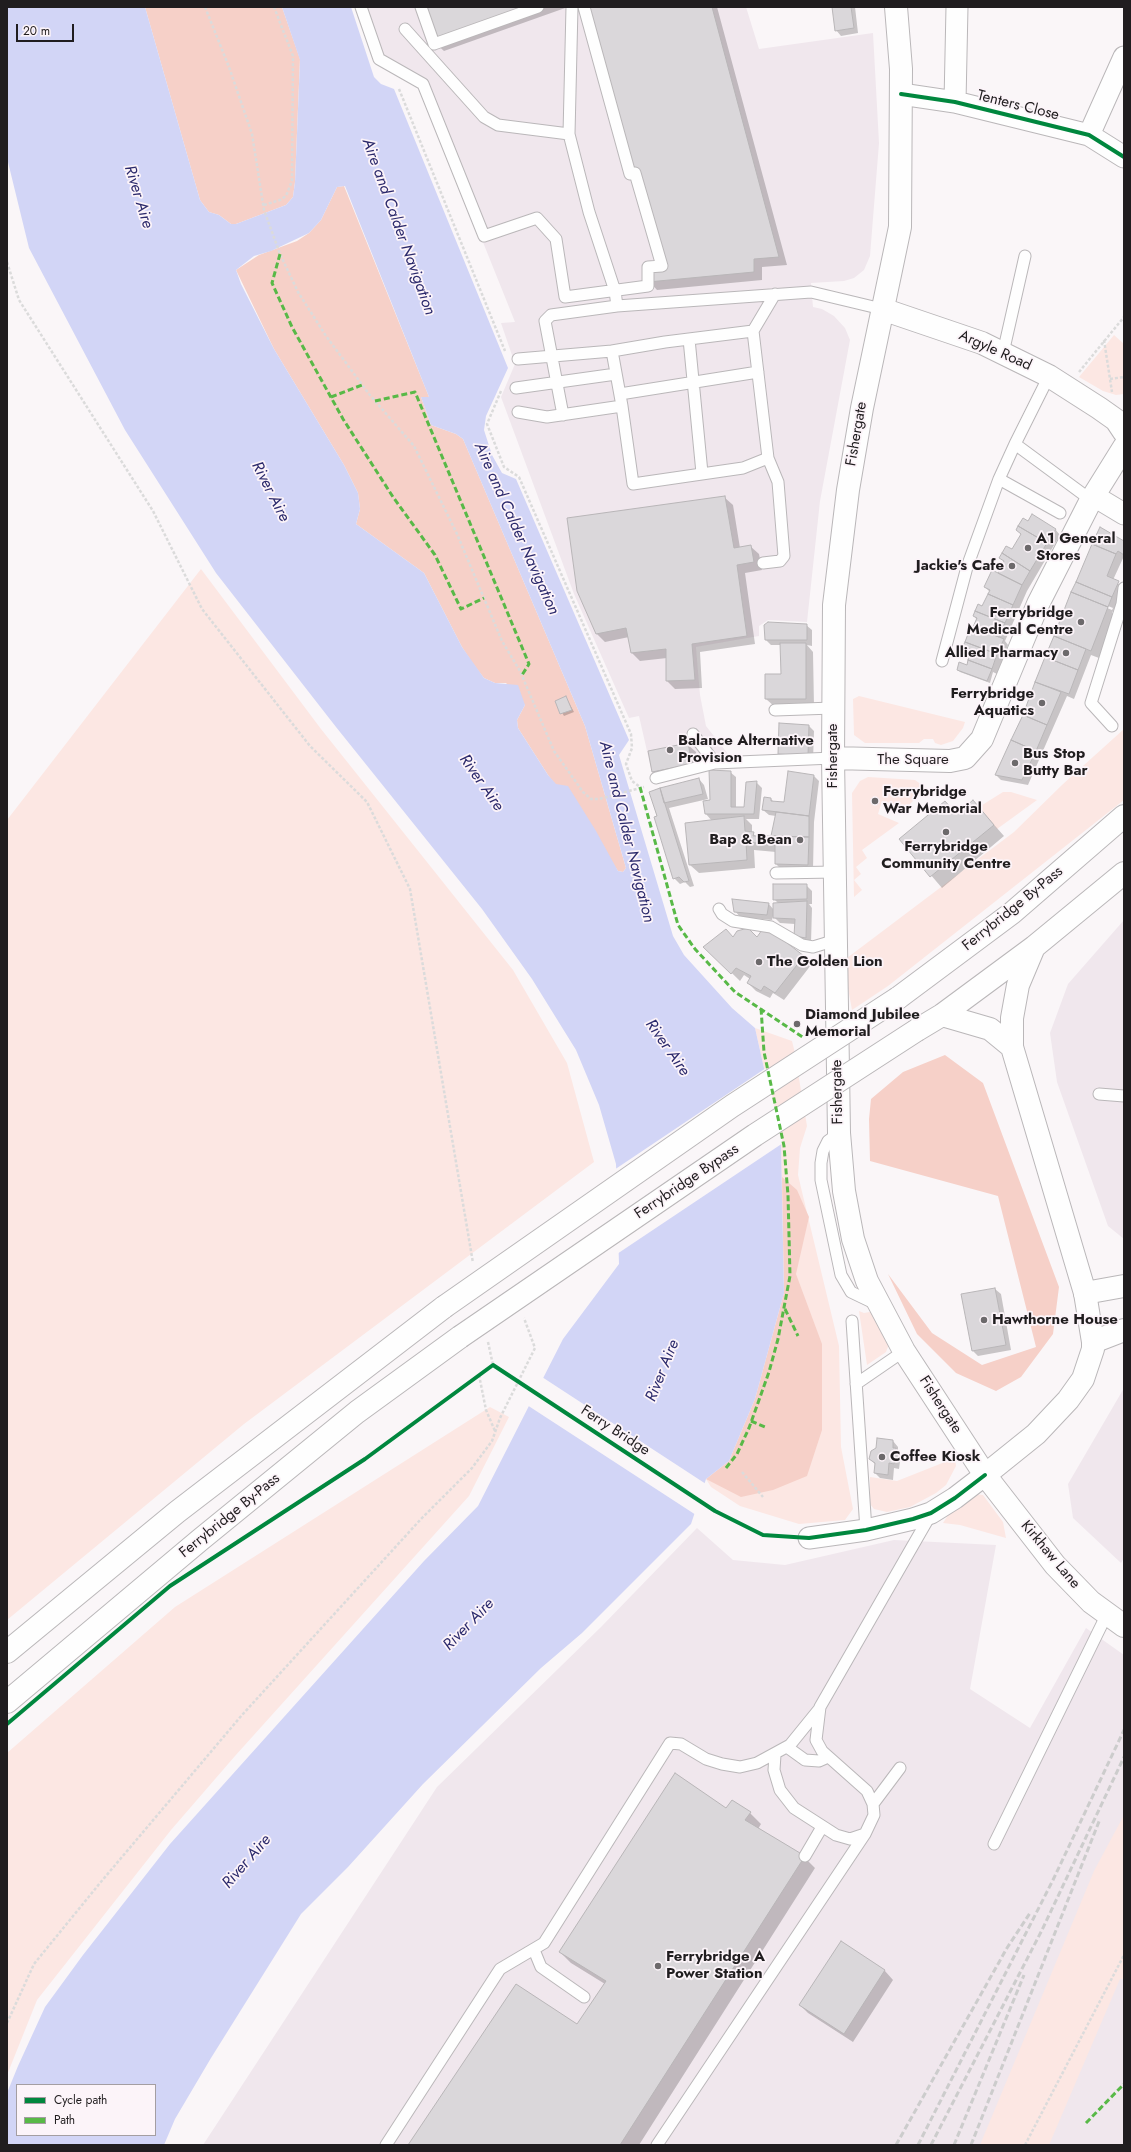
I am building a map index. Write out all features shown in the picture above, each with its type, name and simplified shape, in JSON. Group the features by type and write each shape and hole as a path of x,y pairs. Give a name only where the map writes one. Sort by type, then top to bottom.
{"main road":[{"name":"Fishergate","path":"896,7 901,94 900,227 862,408 848,490 834,605 833,758 839,1133 844,1192 852,1239 867,1281 878,1305 904,1351 985,1475"},
{"name":"Argyle Road","path":"882,310 982,342 1113,410 1116,420 1124,432"},
{"name":"The Square","path":"833,758 950,761 965,758 982,739 1038,604 1092,498 1124,447"},
{"name":"Ferrybridge By-Pass","path":"7,1652 177,1512 444,1307 732,1106 898,998 1012,913 1124,816"},
{"path":"942,1014 1034,947 1124,873"},
{"path":"985,1475 1036,1434 1068,1400 1083,1379 1093,1349 1085,1293 1012,1048 1012,1018 1018,985 1034,947"},
{"path":"942,1014 990,1029 1012,1048"},
{"name":"Ferrybridge Bypass","path":"460,1337 755,1135 942,1014"},
{"path":"1085,1293 1124,1286"},
{"path":"1093,1342 1124,1330"},
{"name":"Ferrybridge By-Pass","path":"7,1702 200,1540 351,1417 460,1337"},
{"name":"Kirkhaw Lane","path":"985,1475 1055,1565 1074,1586 1115,1620"}],"street":[{"name":"Tenters Close","path":"955,102 957,7"},
{"path":"1089,134 1124,57"},
{"name":"Tenters Close","path":"901,94 955,102 1089,134 1124,156"},
{"path":"1092,498 1124,514"},
{"path":"809,1538 866,1530 913,1519 931,1513 955,1498 985,1475"}],"lane":[{"path":"361,7 379,59 423,84 484,236 537,218 556,239 565,297 648,286 648,267 662,266 635,173 630,174 584,7"},
{"path":"422,7 434,44 538,7"},
{"path":"572,7 568,134 590,212 615,291 617,306"},
{"path":"405,29 484,117 498,125 568,134"},
{"path":"1003,353 1025,256"},
{"path":"563,415 544,325 545,321 551,315 617,306 811,292 882,310"},
{"path":"763,562 780,561 784,556 778,482 768,458 753,331 775,294"},
{"path":"518,359 612,351 753,331"},
{"path":"689,339 702,474"},
{"path":"612,351 622,406 633,484 744,468 768,458"},
{"path":"620,394 758,372"},
{"path":"516,388 616,374"},
{"path":"942,661 967,567 999,479 1015,444 1058,381"},
{"path":"518,412 547,417 622,406"},
{"path":"1015,444 1092,498"},
{"path":"999,479 1060,513"},
{"path":"1112,726 1091,703 1122,604 1124,588"},
{"path":"775,710 833,708"},
{"path":"693,734 715,764"},
{"path":"656,778 715,764 833,758"},
{"path":"776,873 835,872"},
{"path":"718,909 728,918 771,927 802,945 812,947 836,940"},
{"path":"1099,1094 1124,1096"},
{"path":"852,1321 866,1530"},
{"path":"856,1384 904,1351"},
{"path":"386,2145 500,1969 544,1943 670,1744 681,1744 706,1759 740,1767 757,1764 787,1747 820,1707 931,1513"},
{"path":"994,1844 1115,1620"},
{"path":"657,2145 865,1834 874,1815 873,1804 867,1791 822,1751 816,1740 820,1707"},
{"path":"787,1747 805,1760 819,1761 828,1757"},
{"path":"775,1755 774,1770 780,1790 794,1808 822,1828 836,1835 850,1839 865,1834"},
{"path":"873,1804 900,1768"},
{"path":"805,1856 822,1828"},
{"path":"534,1950 541,1967 584,1997"}],"path":[{"path":"205,7 229,67 252,134 264,210 280,254 298,292 326,336 369,394 414,446 457,534 502,641 520,671 554,751 583,792 591,799 599,799 636,788"},
{"path":"264,205 280,200 286,196 292,181 293,56 274,7"},
{"path":"7,262 19,300 153,511 202,609 310,746 367,802 410,889 474,1270"},
{"path":"1058,381 1104,340 1124,317"},
{"path":"1104,340 1113,410"},
{"path":"1110,379 1124,377"},
{"path":"7,2023 34,1964 100,1883 242,1715 421,1519 472,1468 492,1441 500,1418 535,1348 521,1312"},
{"path":"487,1336 492,1365 497,1368"},
{"path":"488,1368 492,1365"},
{"path":"473,1380 484,1372"},
{"path":"479,1376 486,1410 496,1431"},
{"path":"515,1380 521,1384"},
{"path":"742,1472 763,1496"},
{"path":"1025,2145 1124,1955"}],"shaded area":[{"path":"145,7 282,7 300,59 295,182 293,197 286,205 236,224 231,224 219,215 209,212 200,200"},
{"path":"357,7 746,7 759,49 873,33 879,143 870,256 864,270 854,278 844,281 811,283 813,307 822,309 834,316 845,328 850,340 820,501 807,622 768,620 759,626 759,636 696,647 700,695 706,726 728,754 652,773 639,716 629,718 574,594 501,397 515,364 501,323 515,322 420,85 375,60"},
{"path":"344,186 429,397 421,397 431,425 456,434 463,439 585,726 626,868 623,872 618,871 548,775 518,728 517,720 525,705 506,683 495,683 484,678 473,664 462,647 424,573 356,524 360,509 358,493 344,465 274,349 236,270 259,255 297,241 309,233 321,220 337,187"},
{"path":"1114,335 1124,344 1124,394 1116,395 1103,391 1079,377"},
{"path":"201,569 321,729 513,970 567,1063 594,1162 244,1424 7,1620 7,820"},
{"path":"859,696 965,722 963,728 953,741 941,745 935,743 933,739 924,739 919,743 865,743 854,735 853,699"},
{"path":"1124,729 1124,800 888,986 852,1010 843,961 1014,832 1063,784"},
{"path":"868,777 915,780 926,788 907,807 882,801 878,814 899,823 862,850 867,858 856,867 861,874 854,880 862,890 854,897 852,793 860,781"},
{"path":"1003,792 1011,792 1037,800 997,829 979,807"},
{"path":"1124,920 1124,1239 1108,1226 1057,1082 1050,1033 1068,984"},
{"path":"755,1028 792,1041 794,1049 807,1126 800,1148 798,1175 839,1346 841,1447 853,1509 845,1520 799,1524 740,1506 711,1487 706,1479 729,1461 755,1399 784,1293 781,1144"},
{"path":"945,1055 983,1083 1059,1287 1053,1334 1021,1377 996,1391 956,1373 917,1334 888,1274 932,1333 982,1365 1036,1347 998,1196 870,1161 869,1119 871,1099 903,1072"},
{"path":"782,1177 797,1190 809,1217 796,1274 822,1344 822,1430 807,1476 773,1490 741,1497 706,1479 729,1461 755,1399 784,1293"},
{"path":"859,1311 864,1313 875,1311 889,1344 886,1352 867,1365"},
{"path":"1124,1388 1124,1558 1121,1563 1073,1518 1068,1484"},
{"path":"490,1407 509,1417 469,1496 235,1756 171,1830 37,2000 7,2075 7,1753 175,1607"},
{"path":"955,1458 956,1466 946,1485 936,1493 910,1507 887,1512 874,1509 870,1504 870,1477 897,1481"},
{"path":"974,1494 983,1495 1003,1522 1006,1538 960,1525 943,1523 950,1512"},
{"path":"697,1528 733,1560 785,1565 894,1540 996,1545 970,1689 1030,1728 1086,1628 1124,1655 1124,2145 203,2145 437,1787 601,1627"},
{"path":"1124,1815 1124,1979 1120,1979 1049,2145 980,2145 1094,1871"}],"water":[{"path":"7,7 145,7 200,200 209,212 219,215 231,224 236,224 286,205 293,197 295,182 300,60 282,7 351,7 374,77 381,84 394,89 508,368 486,416 484,430 492,455 502,473 516,479 629,740 619,755 673,936 684,955 732,1008 755,1028 781,1144 784,1293 755,1399 729,1461 706,1479 691,1524 582,1633 541,1668 423,1784 348,1867 301,1914 211,2058 175,2119 164,2145 7,2145 7,2093 45,2007 83,1955 170,1844 424,1561 478,1506 563,1339 619,1264 616,1164 599,1105 576,1050 532,979 482,909 336,727 216,573 125,430 29,248 7,158","holes":["345,186 429,397 421,397 431,425 456,434 463,439 585,726 626,868 623,872 618,871 596,831 568,786 556,784 548,775 518,728 517,720 525,705 518,685 495,683 484,678 462,647 424,573 356,524 360,509 358,493 344,465 274,349 241,284 236,270 254,256 271,251 309,233 321,220 337,187"]}],"pier":[{"path":"766,1068 783,1143 617,1254 614,1170"},
{"path":"542,1377 706,1484 696,1515 527,1405"}],"building":[{"path":"421,7 538,7 434,44"},
{"path":"584,7 712,7 779,257 754,259 754,272 648,282 648,267 662,266"},
{"path":"832,7 851,7 854,28 835,31"},
{"path":"725,496 734,548 751,545 754,562 737,565 747,636 692,644 695,680 666,681 666,649 631,653 626,628 596,634 577,591 567,518"},
{"path":"1032,514 1056,529 1047,543 1018,526 1023,518 1028,521"},
{"name":"A1 General Stores","path":"1018,526 1047,543 1030,571 1002,553 1006,546 1012,549 1021,534 1016,530"},
{"path":"1100,527 1124,541 1124,555 1118,551 1116,554 1092,544"},
{"path":"1092,544 1116,554 1107,576 1119,581 1112,597 1076,582"},
{"name":"Jackie's Cafe","path":"1002,553 1030,571 1022,585 998,573 1004,561 999,558"},
{"path":"992,570 1022,585 1013,605 988,594 990,590 984,587"},
{"path":"1076,582 1112,597 1108,607 1071,592"},
{"name":"Ferrybridge Medical Centre","path":"1071,592 1108,607 1091,651 1054,636"},
{"path":"988,594 1013,605 1005,623 975,611 978,604 982,606"},
{"path":"975,611 1005,623 999,637 973,627 977,618 973,616"},
{"path":"768,622 807,624 807,640 765,640 764,625"},
{"path":"971,626 1004,639 997,654 965,642"},
{"name":"Allied Pharmacy","path":"1054,636 1086,649 1078,670 1045,657"},
{"path":"965,642 997,654 992,669 968,660 972,650 963,646"},
{"path":"780,643 806,643 806,699 765,699 765,674 781,674"},
{"path":"1045,657 1078,670 1069,694 1035,682"},
{"path":"968,660 992,669 987,681 957,670 959,662 967,665"},
{"name":"Ferrybridge Aquatics","path":"1035,682 1061,692 1047,725 1023,715"},
{"path":"566,696 572,710 560,714 555,701"},
{"path":"1023,715 1047,725 1036,751 1011,740"},
{"path":"779,723 809,725 808,756 778,754"},
{"name":"Bus Stop Butty Bar","path":"1011,740 1036,751 1022,780 995,775"},
{"path":"688,743 692,764 652,772 648,751"},
{"path":"709,770 731,771 731,807 744,807 746,782 757,781 754,814 705,814 703,801 710,800"},
{"path":"788,771 814,775 809,816 762,810 764,797 771,798 771,801 784,802"},
{"path":"699,778 703,794 664,803 660,788"},
{"path":"660,788 689,881 684,882 679,877 673,879 654,817 657,816 649,792"},
{"name":"Ferrybridge Community Centre","path":"973,800 994,825 930,877 899,839 945,801 951,808 963,809"},
{"path":"776,812 809,816 809,837 771,836"},
{"path":"744,816 745,831 754,832 753,836 775,836 775,845 746,842 747,860 689,865 685,823"},
{"path":"775,836 809,837 808,865 775,864"},
{"path":"773,884 807,884 807,899 773,900"},
{"path":"732,899 769,903 767,915 734,912"},
{"path":"807,901 806,938 794,936 795,919 773,918 773,903"},
{"name":"The Golden Lion","path":"748,928 757,937 762,930 769,929 804,956 775,993 764,986 761,991 747,983 751,976 736,968 731,974 703,947 726,929 733,937 737,931"},
{"name":"Hawthorne House","path":"995,1288 1006,1345 972,1351 961,1294"},
{"name":"Coffee Kiosk","path":"877,1438 893,1440 893,1448 896,1448 894,1464 889,1463 888,1475 874,1473 875,1463 869,1459 871,1451 876,1448"},
{"name":"Ferrybridge A Power Station","path":"675,1773 726,1808 732,1800 751,1812 745,1820 805,1856 620,2145 408,2145 516,1984 577,2024 606,1981 559,1952"},
{"path":"841,1941 885,1970 844,2034 799,2005"}],"railway":[{"path":"918,2145 1053,1880 1124,1730"},
{"path":"931,2145 1042,1930 1124,1757"},
{"path":"971,2145 1100,1819"},
{"path":"896,2145 1007,1948 1030,1913"},
{"path":"954,2145 1024,1975"}],"marked path":[{"path":"280,254 272,283 292,327 343,419 393,497 435,555 461,609 484,598"},
{"path":"331,397 362,385"},
{"path":"375,401 415,392 529,664 522,675"},
{"path":"640,787 678,925 695,949 735,992 804,1038"},
{"path":"726,1468 737,1454 749,1428 769,1372 778,1339 790,1276 788,1195 784,1146 764,1052 761,1008"},
{"path":"785,1309 798,1336"},
{"path":"751,1421 765,1427"},
{"path":"1086,2123 1124,2084"}],"cycle path":[{"path":"901,94 955,102 1089,135 1124,157"},
{"name":"Ferry Bridge","path":"7,1724 170,1586 365,1459 493,1365 715,1511 763,1535 809,1538 866,1530 913,1519 931,1513 955,1498 985,1475"}],"place":[{"name":"A1 General Stores","path":"1028,548"},
{"name":"Jackie's Cafe","path":"1012,566"},
{"name":"Ferrybridge Medical Centre","path":"1081,622"},
{"name":"Allied Pharmacy","path":"1066,653"},
{"name":"Ferrybridge Aquatics","path":"1042,703"},
{"name":"Balance Alternative Provision","path":"670,750"},
{"name":"Bus Stop Butty Bar","path":"1015,763"},
{"name":"Ferrybridge War Memorial","path":"875,801"},
{"name":"Ferrybridge Community Centre","path":"946,832"},
{"name":"Bap & Bean","path":"800,840"},
{"name":"The Golden Lion","path":"759,962"},
{"name":"Diamond Jubilee Memorial","path":"797,1024"},
{"name":"Hawthorne House","path":"984,1320"},
{"name":"Coffee Kiosk","path":"882,1457"},
{"name":"Ferrybridge A Power Station","path":"658,1966"}],"water label":[{"name":"River Aire","path":"138,197"},
{"name":"Aire and Calder Navigation","path":"398,227"},
{"name":"River Aire","path":"270,492"},
{"name":"Aire and Calder Navigation","path":"516,529"},
{"name":"River Aire","path":"481,783"},
{"name":"Aire and Calder Navigation","path":"626,832"},
{"name":"River Aire","path":"667,1048"},
{"name":"River Aire","path":"663,1371"},
{"name":"River Aire","path":"469,1625"},
{"name":"River Aire","path":"247,1862"}]}
